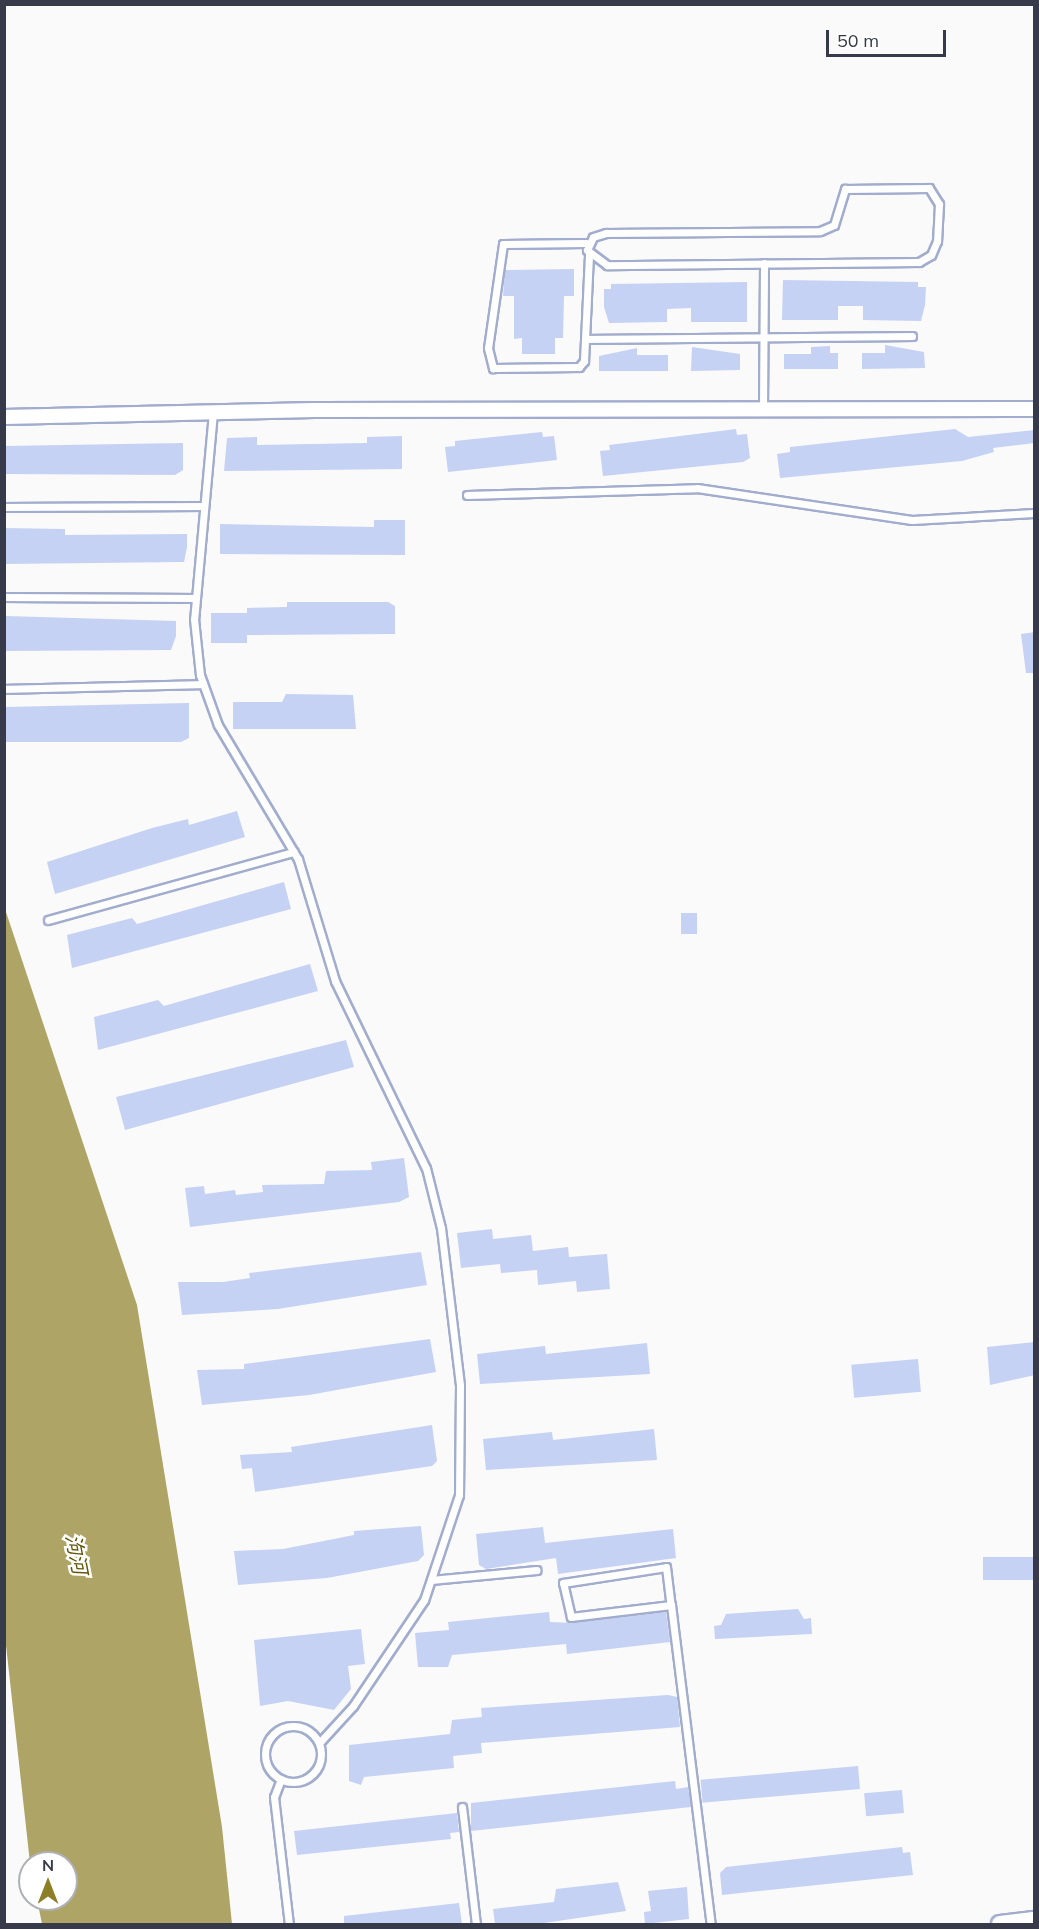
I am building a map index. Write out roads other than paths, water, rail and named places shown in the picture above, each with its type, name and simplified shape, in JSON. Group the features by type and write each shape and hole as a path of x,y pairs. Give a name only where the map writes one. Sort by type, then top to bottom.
{"street":[{"path":"4,417 213,412 1035,409"},
{"path":"1007,1924 1035,1920"}],"lane":[{"path":"586,243 589,254 585,339 579,368 493,368 489,359 502,244 586,243 606,233 820,231 834,225 845,189 929,188 936,194 937,241 931,255 919,262 607,265 589,254"},
{"path":"763,410 764,263"},
{"path":"585,339 912,336"},
{"path":"213,412 195,598 194,643 203,684 218,725 294,852 335,981 419,1150 441,1228 460,1385 460,1470 455,1513 431,1580 353,1707 319,1743"},
{"path":"467,495 697,488 912,520 1035,513"},
{"path":"4,507 203,506"},
{"path":"4,597 195,598"},
{"path":"4,689 203,684"},
{"path":"48,920 294,852"},
{"path":"671,1605 571,1617 563,1583 666,1568 671,1605 711,1924"},
{"path":"431,1580 537,1570"},
{"path":"300,1727 319,1743 321,1758 313,1773 298,1782 281,1779 266,1758 273,1735 300,1727"},
{"path":"281,1779 274,1797 289,1924"},
{"path":"462,1807 476,1924"}],"water":[{"name":"泃河","path":"4,906 137,1305 222,1827 232,1924 42,1924 39,1911 78,1911 78,1851 29,1851 4,1627"}]}
